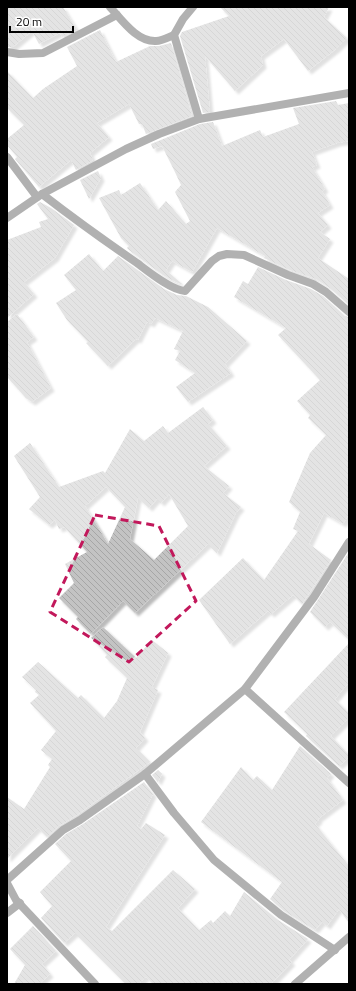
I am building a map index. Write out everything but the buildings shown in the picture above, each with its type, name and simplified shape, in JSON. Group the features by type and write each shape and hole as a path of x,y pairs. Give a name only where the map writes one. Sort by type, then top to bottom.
{"street":[{"path":"110,7 137,35 146,40 157,41 174,35 183,19 193,7"},
{"path":"7,52 19,54 43,53 117,15"},
{"path":"174,35 199,119"},
{"path":"7,218 40,196 126,149 159,134 199,119 349,93"},
{"path":"7,157 40,196 161,280 180,290 185,290 212,260 219,256 227,254 244,255 288,275 313,284 326,292 349,312"},
{"path":"7,880 63,830 80,820 145,774 245,689 314,597 349,542"},
{"path":"245,689 349,783"},
{"path":"145,774 174,813 214,860 281,915 335,950"},
{"path":"7,883 18,901 95,984"},
{"path":"7,901 18,901"},
{"path":"7,913 18,901"},
{"path":"295,984 304,981 349,938"}],"highlighted area":[{"path":"95,515 159,526 196,601 129,662 50,612"}]}
